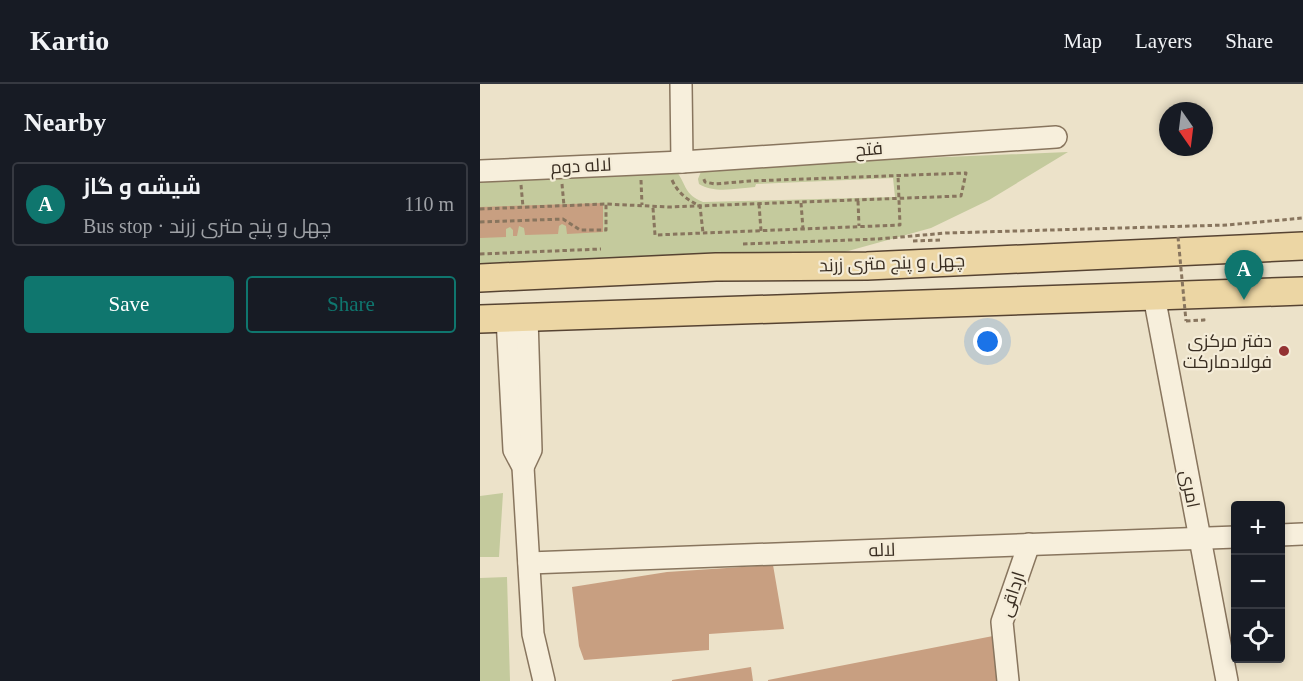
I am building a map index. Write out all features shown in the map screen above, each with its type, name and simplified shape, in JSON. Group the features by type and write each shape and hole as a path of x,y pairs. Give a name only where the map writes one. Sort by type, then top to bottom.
{"main road":[{"name":"چهل و پنج متری زرند","path":"503,277 716,267 867,266 1303,246"},
{"path":"640,313 615,308 607,300 606,291 618,280 651,271"},
{"path":"503,277 517,318"},
{"path":"480,319 1303,291"}],"street":[{"path":"681,84 682,162"},
{"name":"فتح","path":"682,162 1056,137"},
{"name":"لاله دوم","path":"480,171 682,162"},
{"name":"امری","path":"1154,296 1227,681"},
{"path":"517,318 514,450 523,467 534,634 544,681"},
{"path":"1285,535 1303,534"},
{"name":"لاله","path":"529,563 1231,537"},
{"name":"ارداقی","path":"1008,681 1002,622 1029,544"}],"path":[{"path":"480,209 606,204 653,207 801,203 961,196 966,173 710,184 705,182 703,176 712,160"},
{"path":"640,172 642,205"},
{"path":"653,207 655,235 900,225 898,175"},
{"path":"561,176 564,206"},
{"path":"521,178 523,207"},
{"path":"858,201 859,226"},
{"path":"801,203 803,229"},
{"path":"480,222 563,219 580,230 606,230 606,204"},
{"path":"759,204 761,231"},
{"path":"739,244 878,239 946,233 1227,225 1303,218"},
{"path":"1178,237 1186,321 1203,320"},
{"path":"480,254 610,249"}],"green space":[{"path":"1068,152 989,200 931,228 841,253 480,268 480,176 677,172 689,193 703,202 895,197 893,178 756,184 755,187 727,190 705,187 699,184 698,179 705,167"},
{"path":"503,493 499,557 480,557 480,496"},
{"path":"507,577 510,681 480,681 480,578"}],"building":[{"path":"603,203 603,232 567,234 566,226 562,224 559,226 558,234 525,235 524,228 519,226 517,236 513,236 513,230 510,227 506,229 506,237 480,238 480,207"},
{"path":"773,565 784,629 709,634 709,650 584,660 579,646 572,587 667,572"},
{"path":"993,636 1000,681 768,681 768,680"},
{"path":"751,667 753,681 672,681 672,680"}],"place":[{"name":"شیشه و گاز","path":"1244,300"},
{"name":"دفتر مرکزی فولادمارکت","path":"1284,351"}]}
